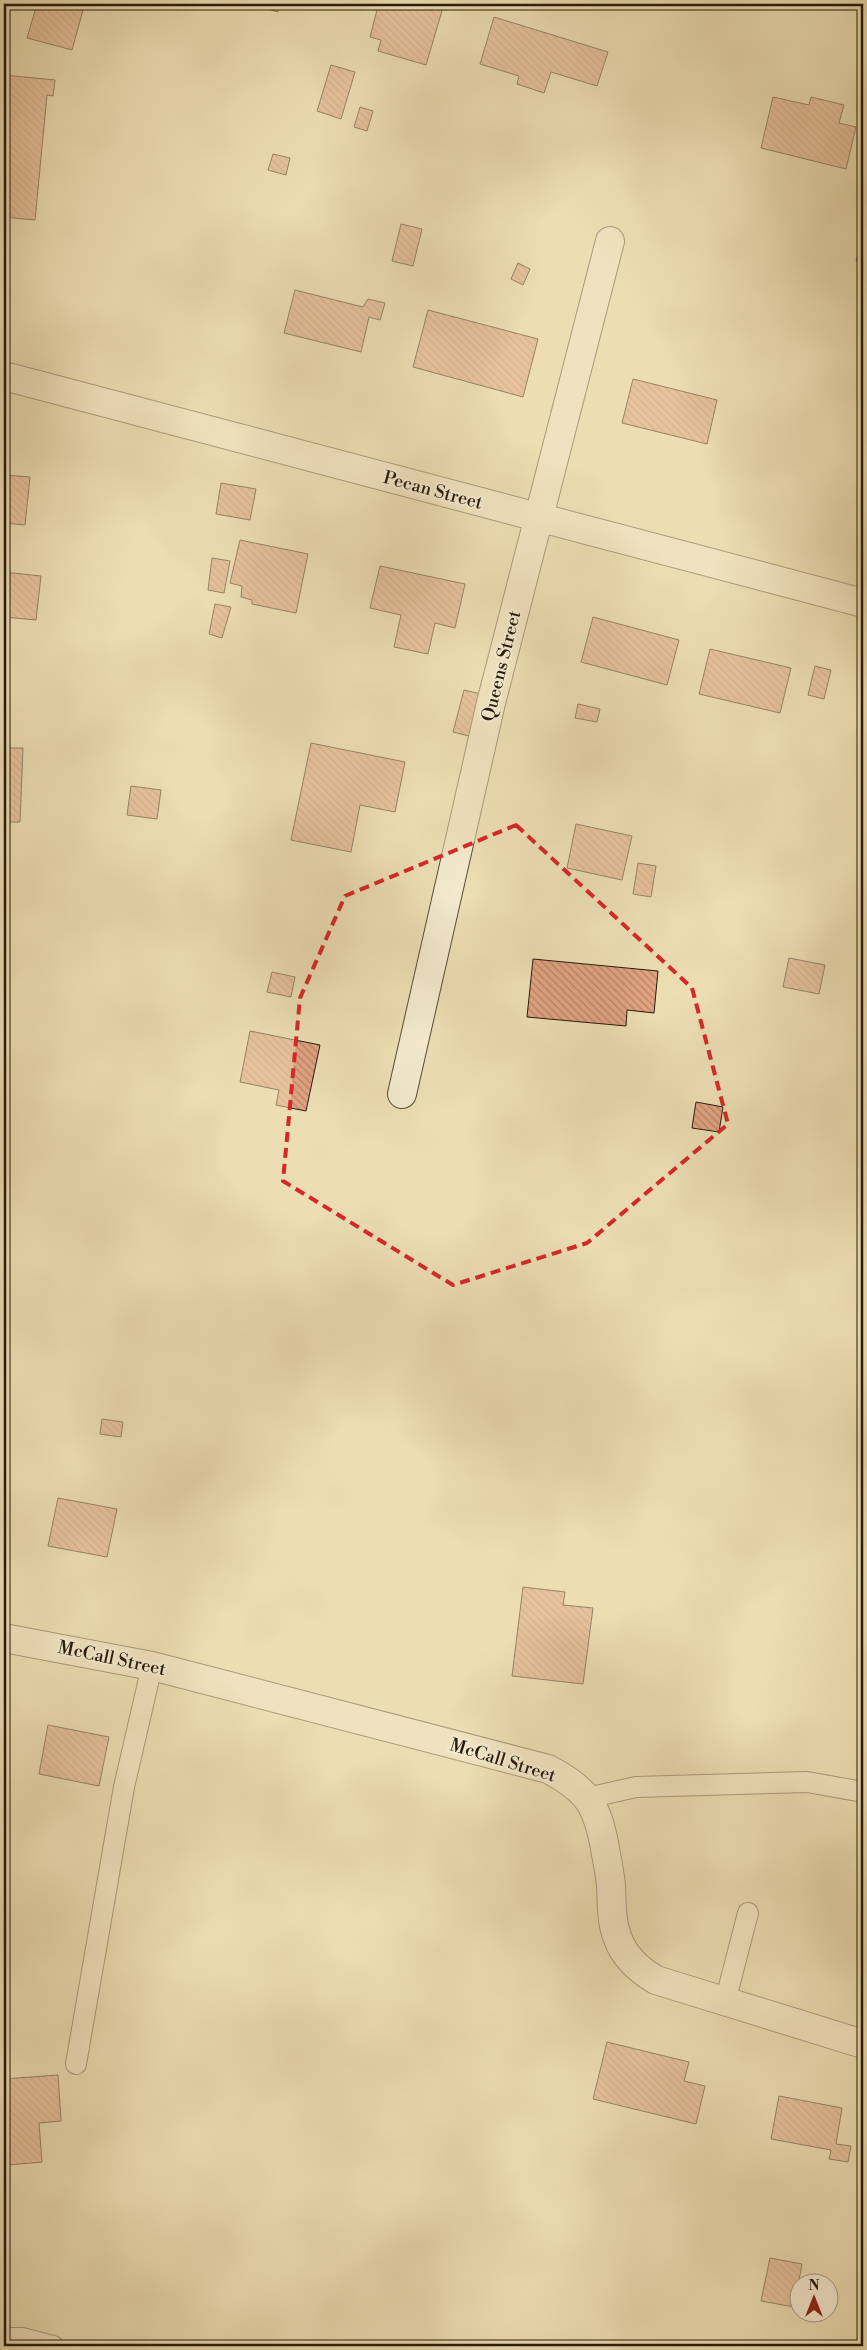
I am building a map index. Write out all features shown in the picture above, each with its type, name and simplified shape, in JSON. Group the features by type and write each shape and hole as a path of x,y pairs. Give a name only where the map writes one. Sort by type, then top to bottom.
{"street":[{"name":"Queens Street","path":"402,1094 492,703 610,241"},
{"name":"Pecan Street","path":"4,376 863,603"},
{"name":"McCall Street","path":"4,1638 152,1666 548,1769 568,1780 588,1798 599,1819 610,1880 612,1921 626,1955 640,1970 656,1980 863,2044"}],"lane":[{"path":"76,2064 124,1787 152,1666"},
{"path":"588,1798 636,1787 807,1782 863,1792"},
{"path":"725,2002 748,1913"},
{"path":"4,2338 22,2338 53,2346"}],"highlighted area":[{"path":"516,825 692,988 728,1124 587,1243 453,1285 283,1181 300,998 345,896"}],"building":[{"path":"37,4 59,4 83,10 72,50 27,38"},
{"path":"251,4 280,4 278,12"},
{"path":"354,4 444,4 426,65 378,51 381,40 370,37 377,10"},
{"path":"494,17 608,52 597,86 551,72 544,93 517,84 519,76 480,64"},
{"path":"331,65 355,72 341,119 317,111"},
{"path":"4,75 55,80 53,96 47,95 35,220 4,217"},
{"path":"773,97 809,105 811,97 844,105 839,123 856,127 846,169 761,148"},
{"path":"360,107 373,111 367,131 354,127"},
{"path":"273,154 290,158 286,175 268,170"},
{"path":"401,224 422,229 413,266 392,261"},
{"path":"863,238 863,263 856,261"},
{"path":"518,263 530,269 523,285 511,279"},
{"path":"295,290 363,307 368,299 385,303 380,320 369,317 361,352 284,333"},
{"path":"428,310 538,339 523,397 413,367"},
{"path":"633,379 717,400 707,444 622,423"},
{"path":"4,475 30,477 25,525 4,523"},
{"path":"221,483 256,489 250,520 216,514"},
{"path":"240,540 308,554 296,613 252,604 252,600 241,597 242,586 230,583"},
{"path":"212,558 230,561 224,593 208,590"},
{"path":"380,566 465,584 455,628 435,623 428,654 394,647 401,615 370,608"},
{"path":"4,572 41,576 36,620 4,617"},
{"path":"215,604 231,607 222,638 209,634"},
{"path":"593,617 679,640 667,685 581,662"},
{"path":"710,649 791,668 780,713 699,694"},
{"path":"815,666 831,670 824,699 808,695"},
{"path":"464,690 481,694 469,736 453,732"},
{"path":"578,704 600,709 597,722 575,718"},
{"path":"311,743 405,762 395,812 360,805 351,852 291,840"},
{"path":"4,748 23,748 20,822 4,822"},
{"path":"131,786 161,790 157,819 127,815"},
{"path":"576,824 632,836 622,880 567,868"},
{"path":"638,863 656,866 651,897 633,894"},
{"path":"789,958 825,965 819,994 783,987"},
{"path":"533,959 658,971 654,1013 627,1010 626,1026 527,1017"},
{"path":"272,972 295,977 291,997 267,992"},
{"path":"250,1031 320,1045 306,1111 276,1105 279,1090 240,1082"},
{"path":"696,1102 723,1107 719,1132 692,1128"},
{"path":"102,1419 123,1422 121,1437 100,1434"},
{"path":"58,1498 117,1509 107,1557 48,1546"},
{"path":"523,1587 565,1592 563,1605 593,1608 583,1684 512,1676"},
{"path":"48,1725 109,1737 99,1786 39,1774"},
{"path":"607,2042 689,2062 684,2081 705,2086 696,2124 593,2099"},
{"path":"58,2075 61,2121 39,2123 42,2162 8,2165 4,2079"},
{"path":"779,2096 842,2108 836,2144 851,2146 848,2162 829,2159 831,2150 771,2139"},
{"path":"770,2258 802,2264 801,2272 790,2272 790,2306 761,2301"}]}
